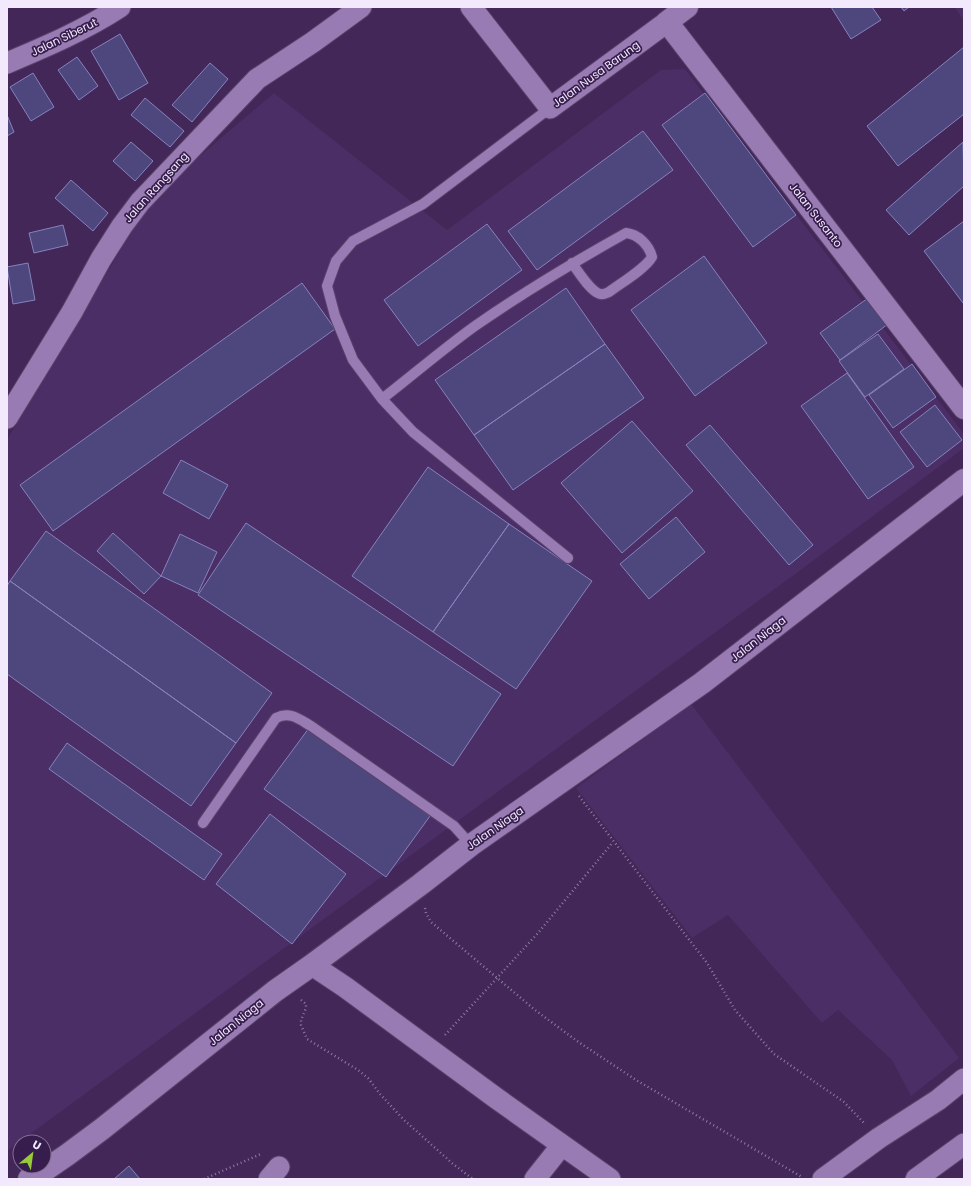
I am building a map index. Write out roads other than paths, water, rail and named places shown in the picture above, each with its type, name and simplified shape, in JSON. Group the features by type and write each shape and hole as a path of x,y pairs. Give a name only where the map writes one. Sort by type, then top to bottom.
{"street":[{"name":"Jalan Siberut","path":"7,63 36,51 87,26 120,7"},
{"name":"Jalan Rangsang","path":"7,418 72,312 101,259 122,226 140,202 257,78 313,42 361,7"},
{"name":"Jalan Nusa Barung","path":"471,7 550,108 667,22"},
{"path":"667,22 687,7"},
{"name":"Jalan Susanto","path":"667,22 964,408"},
{"name":"Jalan Niaga","path":"34,1178 102,1129 275,991 421,884 471,845 702,683 964,480"},
{"path":"312,965 345,987 496,1098 610,1179"},
{"path":"823,1179 879,1138 938,1100 964,1079"},
{"path":"916,1179 964,1144"},
{"path":"535,1179 562,1145"}],"lane":[{"path":"550,108 423,204 353,241 336,262 327,286 335,316 353,360 382,399 413,432 568,558"},
{"path":"382,399 474,327 525,292 572,263 626,234 632,234 642,240 652,257 644,266 610,292 605,294 600,294 594,291 572,263"},
{"path":"203,822 276,718 283,714 287,714 312,726 454,826 471,845"}]}
